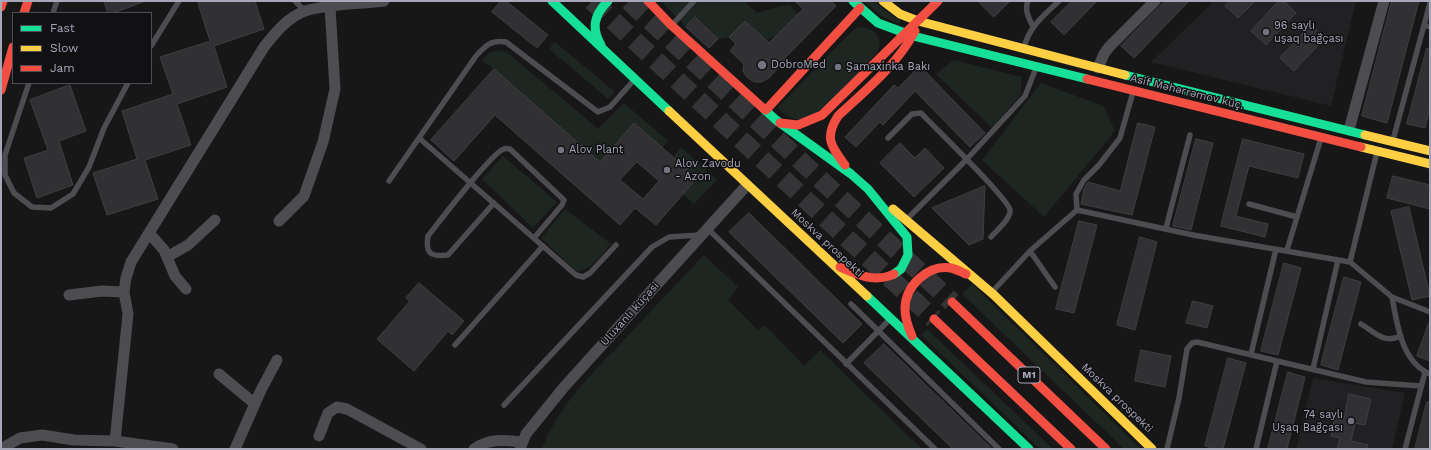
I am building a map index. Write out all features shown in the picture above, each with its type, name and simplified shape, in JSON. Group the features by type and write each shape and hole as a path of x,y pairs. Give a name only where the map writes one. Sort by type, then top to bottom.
{"main road":[{"path":"1,7 3,1"},
{"path":"24,12 28,1"},
{"path":"552,1 608,54"},
{"path":"608,1 597,13 594,21 594,30 597,38 608,54"},
{"path":"642,1 660,14"},
{"path":"648,1 671,25 780,123 851,174 868,189 907,237 910,245 906,263 891,277 880,279 860,275 828,260"},
{"name":"Asif Məhərrəmov küç.","path":"853,1 878,23 909,35 1430,164"},
{"name":"Asif Məhərrəmov küç.","path":"883,1 900,14 918,21 1098,68 1393,141 1429,148"},
{"path":"851,174 830,142 830,127 838,116 897,58 918,21 938,1"},
{"path":"943,1 939,16 948,29"},
{"path":"766,110 860,8"},
{"path":"780,123 798,125 822,115 909,35"},
{"path":"1,90 12,52"},
{"name":"Moskva prospekti","path":"608,54 828,260 1024,447"},
{"path":"1345,144 1349,130"},
{"name":"Moskva prospekti","path":"868,189 926,234 990,293 1152,449"},
{"path":"921,348 909,330 904,312 905,302 910,290 918,279 941,268 953,269 977,281"},
{"name":"M1","path":"952,302 1106,449"},
{"name":"M1","path":"934,319 1071,449"}],"street":[{"path":"114,441 128,314 124,292 126,278 131,262 264,47 278,30 289,20 305,11 384,1"},
{"path":"1098,68 1109,47 1155,1"},
{"path":"1349,130 1384,1"},
{"path":"279,221 304,196 324,135 335,90 330,7"},
{"name":"Uluxanlı küçəsi","path":"521,446 534,423 564,387 747,185"},
{"path":"168,257 188,245 215,220"},
{"path":"149,233 164,250 175,276 186,289"},
{"path":"69,295 102,291 124,292"},
{"path":"235,449 277,360"},
{"path":"219,374 255,404"},
{"path":"319,436 328,413 336,407 347,409 421,449"},
{"path":"1,449 20,438 42,435 72,444 114,441 173,449"},
{"path":"474,449 490,440 505,440 521,446"}],"lane":[{"path":"53,12 57,1"},
{"path":"152,44 179,1"},
{"path":"295,1 305,11"},
{"path":"671,25 694,1"},
{"path":"1028,1 1026,12 1033,27"},
{"path":"1024,48 1026,40 1033,27 1059,1"},
{"path":"1393,141 1427,26 1430,3"},
{"path":"389,182 476,56 485,46 496,41 506,42 598,112 610,106 635,80"},
{"path":"907,219 966,160 1025,96 1037,67"},
{"path":"30,84 5,155 4,175 14,193 32,207 51,208 73,194 89,167 104,128 127,84"},
{"path":"1077,210 1076,194 1084,180 1099,165 1120,138 1133,91"},
{"path":"888,138 912,114 920,113 991,185 1008,205 1010,211 1009,216 991,237"},
{"path":"1166,228 1190,135"},
{"path":"419,138 576,275 583,276 590,272 616,245"},
{"path":"1287,250 1321,138"},
{"path":"494,203 448,255 437,256 430,253 426,247 428,236 470,182 496,153 504,148 510,149 564,200 562,205 534,238"},
{"path":"1350,262 1377,151"},
{"path":"1249,204 1297,217"},
{"path":"1077,210 1350,262 1392,297 1430,312"},
{"path":"990,293 1030,251 1077,210"},
{"path":"504,405 652,247 669,237 705,232 935,449"},
{"path":"455,345 543,246"},
{"path":"1251,354 1276,249"},
{"path":"1030,251 1055,287"},
{"path":"1313,369 1338,260"},
{"path":"1392,297 1401,336 1408,353 1427,373 1421,386 1405,449"},
{"path":"851,304 998,449"},
{"path":"846,364 890,319"},
{"path":"1361,324 1385,340 1391,340 1401,336"},
{"path":"1167,449 1190,346 1197,342 1203,342 1366,382 1421,386"},
{"path":"1256,449 1277,361"}],"shaded area":[{"path":"661,1 744,1 757,13 789,4 798,14 776,36 765,40 745,21 729,37 718,39 695,17 686,27"},
{"path":"864,1 874,1 901,21 899,24 881,16"},
{"name":"96 saylı uşaq bağçası","path":"1214,1 1356,1 1331,106 1151,62"},
{"path":"863,27 869,29 877,35 880,44 877,53 832,100 822,109 804,119 789,117 777,108 849,34 856,28"},
{"path":"555,42 615,92 608,99 549,49"},
{"path":"501,50 507,52 598,129 624,103 668,141 662,148 634,123 600,162 482,60 489,53"},
{"path":"954,60 1021,77 1021,94 992,128 936,74"},
{"path":"1041,83 1103,106 1115,131 1044,217 982,160"},
{"path":"681,147 717,180 694,204 683,194 697,178 673,157"},
{"path":"503,156 557,202 533,228 482,179"},
{"path":"565,209 611,244 595,262 581,270 576,271 541,238"},
{"path":"704,255 738,287 728,300 758,330 765,325 804,366 820,350 922,449 542,449 557,418 577,391"},
{"path":"972,284 1141,449 1124,449 962,294"},
{"path":"927,329 1053,449 1040,449 921,335"},
{"name":"74 saylı Uşaq Bağçası","path":"1313,378 1405,393 1392,449 1296,449"}],"building":[{"path":"104,1 143,1 116,12 108,12"},
{"path":"205,1 255,1 264,29 214,46 227,87 177,104 191,145 145,160 158,199 107,215 93,173 137,159 122,111 173,94 160,57 210,41 198,3"},
{"path":"501,1 506,1 548,35 537,48 492,12"},
{"path":"795,1 831,1 836,6 785,58 786,59 770,77 762,82 754,82 747,77 743,71 744,64 730,51 736,44 729,37 745,21 769,43 803,9"},
{"path":"978,1 1010,1 994,17"},
{"path":"1072,1 1097,1 1064,35 1051,22"},
{"path":"1165,1 1189,1 1134,58 1121,46"},
{"path":"1230,1 1255,1 1238,18 1225,6"},
{"path":"1279,1 1284,1 1296,13 1266,45 1251,31"},
{"path":"1392,1 1419,1 1387,123 1362,116"},
{"path":"695,17 718,39 709,48 686,27"},
{"path":"1311,25 1325,38 1294,71 1280,58"},
{"path":"1427,48 1430,49 1430,108 1425,128 1407,124"},
{"path":"920,66 985,133 970,147 915,91 883,125 880,122 856,147 845,137 894,85 898,88"},
{"name":"Alov Plant","path":"494,69 600,162 634,123 697,178 656,225 635,208 620,225 495,115 454,161 431,140","holes":["637,162 659,181 643,199 620,180"]},
{"path":"70,85 86,131 59,141 73,185 37,198 24,158 48,150 30,100"},
{"path":"1138,123 1155,127 1132,215 1081,204 1084,189 1088,182 1120,191"},
{"path":"1196,139 1213,143 1191,230 1173,226"},
{"path":"1243,139 1304,154 1298,178 1249,166 1236,216 1268,224 1265,237 1221,226"},
{"path":"900,143 915,158 925,148 944,168 914,197 880,163"},
{"path":"1393,176 1430,185 1430,209 1387,198"},
{"path":"985,186 983,239 969,245 932,208"},
{"path":"1409,207 1430,296 1412,300 1391,211"},
{"path":"749,213 862,324 843,343 729,232"},
{"path":"1079,221 1097,225 1074,313 1056,309"},
{"path":"1140,237 1157,242 1135,330 1117,325"},
{"path":"1284,263 1301,268 1278,355 1261,351"},
{"path":"1344,277 1361,282 1338,370 1321,365"},
{"path":"419,283 464,321 452,335 448,331 414,371 377,339 410,301 406,298"},
{"path":"1193,301 1213,306 1207,328 1186,323"},
{"path":"1430,323 1430,361 1417,356"},
{"path":"884,344 992,449 953,449 864,363"},
{"path":"1141,350 1171,356 1165,387 1135,381"},
{"path":"1228,358 1246,363 1223,449 1216,449 1205,446"},
{"path":"1288,372 1305,377 1287,449 1268,449"},
{"path":"1349,394 1371,399 1365,425 1355,423 1351,441 1368,445 1367,449 1337,449 1340,438 1331,436 1335,416 1344,418"},
{"path":"1427,402 1430,402 1430,449 1415,449"}],"tunnel":[{"path":"592,1 934,319"},
{"path":"629,1 952,302"}],"traffic: fast":[{"path":"552,1 669,111"},
{"path":"601,45 595,27 597,17 603,6 608,1"},
{"path":"853,1 878,23 913,36 1087,79"},
{"path":"1125,75 1365,135"},
{"path":"764,109 776,120 851,174 868,189 907,237 908,255 901,269 894,274"},
{"path":"867,296 1029,449"}],"traffic: slow":[{"path":"883,1 900,14 918,21 1125,75"},
{"path":"669,111 867,296"},
{"path":"1365,135 1430,151"},
{"path":"1361,147 1430,164"},
{"path":"893,209 994,295 1152,449"}],"traffic: jam":[{"path":"1,7 3,1"},
{"path":"24,12 28,1"},
{"path":"648,1 671,25 764,109"},
{"path":"780,123 798,125 822,115 938,1"},
{"path":"766,110 860,8"},
{"path":"845,165 833,147 830,136 831,130 838,116 870,87 890,66 908,43 915,31"},
{"path":"1,90 12,51"},
{"path":"1087,79 1361,147"},
{"path":"840,267 860,275 873,278 887,277 894,274"},
{"path":"912,336 907,323 905,309 906,300 913,285 919,278 934,269 942,268 953,268 966,274"},
{"path":"952,302 1106,449"},
{"path":"934,319 1071,449"}],"place":[{"name":"96 saylı uşaq bağçası","path":"1266,32"},
{"name":"DobroMed","path":"762,65"},
{"name":"Şamaxinka Bakı","path":"838,67"},
{"name":"Alov Plant","path":"561,150"},
{"name":"Alov Zavodu - Azon","path":"667,170"},
{"name":"74 saylı Uşaq Bağçası","path":"1351,421"}]}
